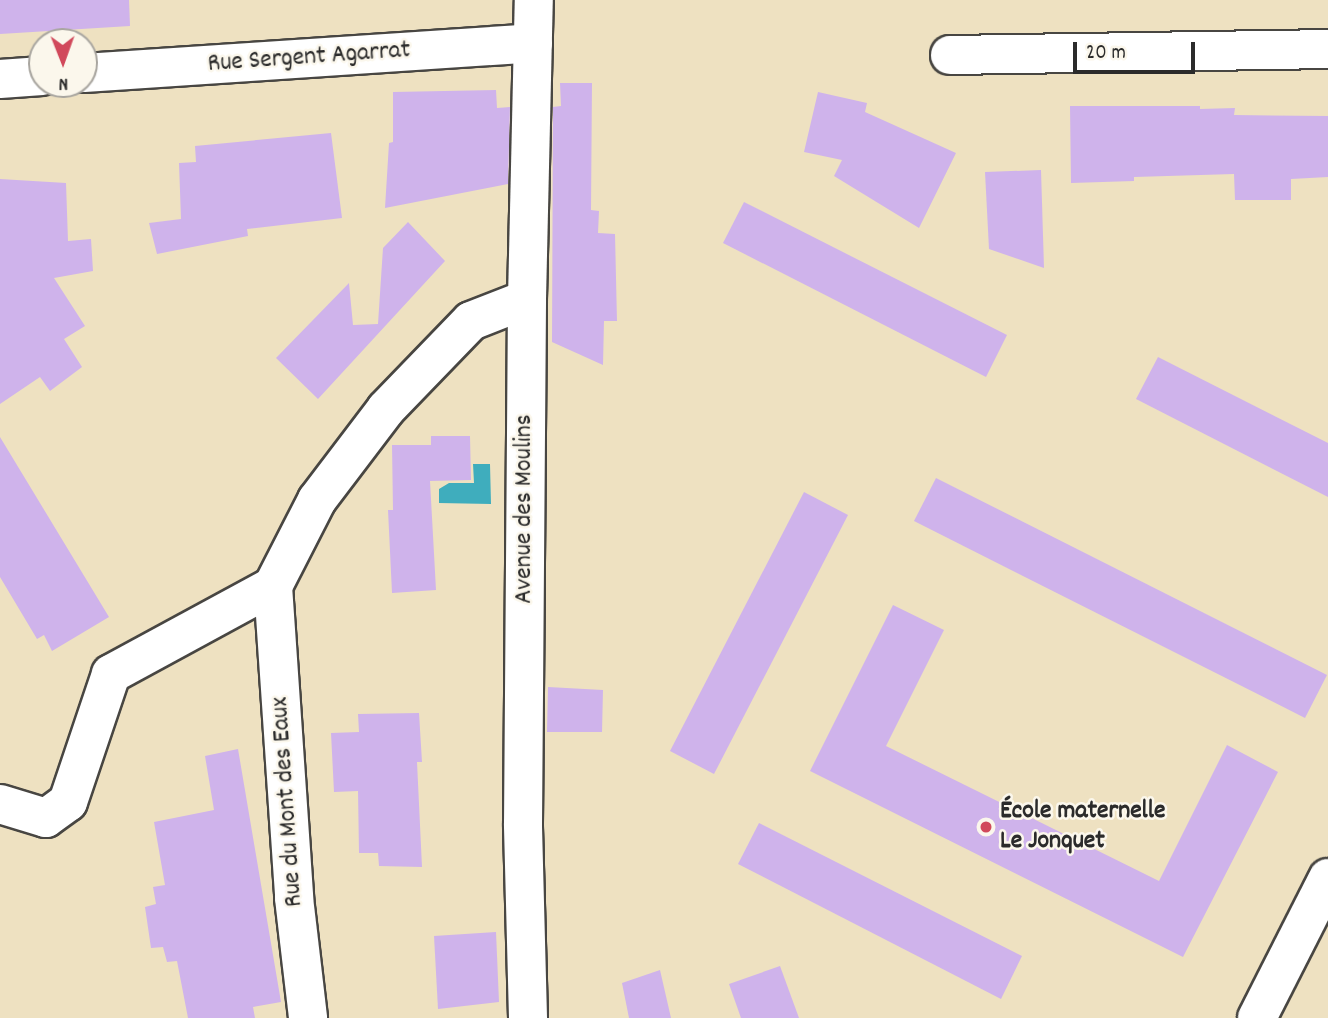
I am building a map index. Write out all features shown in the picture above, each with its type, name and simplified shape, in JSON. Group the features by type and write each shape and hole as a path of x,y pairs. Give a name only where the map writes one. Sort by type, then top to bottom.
{"street":[{"name":"Avenue des Moulins","path":"528,1018 523,824 527,299 534,0"},
{"name":"Rue Sergent Agarrat","path":"98,72 533,43"},
{"path":"950,55 1328,49"},
{"path":"0,79 28,77"},
{"path":"0,804 46,818 68,802 111,674 273,586 317,500 386,409 471,321 527,299"},
{"name":"Rue du Mont des Eaux","path":"273,586 294,898 308,1018"},
{"path":"1257,1018 1328,878"}],"water":[{"path":"473,464 490,464 491,504 439,503 439,489 449,483 474,483"}],"building":[{"path":"0,0 129,0 130,26 28,28 28,32 0,34"},
{"path":"560,83 592,83 591,210 599,211 598,233 615,234 617,321 604,321 603,365 552,342 553,107 561,106"},
{"path":"496,90 497,108 510,107 508,184 385,208 389,143 393,142 393,92"},
{"path":"818,92 867,103 865,112 956,153 919,228 834,176 842,160 804,152"},
{"path":"1070,106 1200,106 1200,109 1235,108 1234,115 1328,116 1328,177 1291,179 1291,200 1235,200 1234,174 1134,177 1134,181 1071,183"},
{"path":"331,133 342,218 247,229 248,236 157,254 149,223 181,219 179,163 196,162 195,146"},
{"path":"1041,170 1044,268 989,249 985,172"},
{"path":"0,179 66,183 68,241 91,239 93,271 54,278 85,326 64,339 82,367 50,391 40,377 0,404"},
{"path":"744,202 1007,335 986,377 723,243"},
{"path":"408,222 445,261 318,399 276,358 349,283 353,325 378,324 383,248"},
{"path":"1158,357 1328,443 1328,497 1136,399"},
{"path":"431,436 470,436 471,480 430,481 436,590 392,593 388,510 393,510 392,445 431,445"},
{"path":"0,437 109,617 52,651 44,635 37,639 0,577"},
{"path":"936,478 1327,675 1305,718 914,521"},
{"path":"804,492 848,515 714,774 670,751"},
{"name":"École maternelle Le Jonquet","path":"893,605 944,630 886,746 1159,881 1227,745 1278,772 1183,957 810,771"},
{"path":"548,687 603,690 602,732 547,732"},
{"path":"419,713 422,762 417,762 422,867 379,866 378,853 359,853 358,791 334,792 331,733 359,732 358,714"},
{"path":"238,749 281,1002 253,1007 255,1018 188,1018 177,961 167,962 163,947 151,948 145,907 156,904 153,887 165,885 154,822 214,810 205,756"},
{"path":"759,823 1022,956 1001,999 738,864"},
{"path":"496,932 499,1002 438,1009 434,936"},
{"path":"780,966 799,1018 741,1018 729,984"},
{"path":"660,970 671,1018 629,1018 622,983"}],"place":[{"name":"École maternelle Le Jonquet","path":"986,827"}]}
